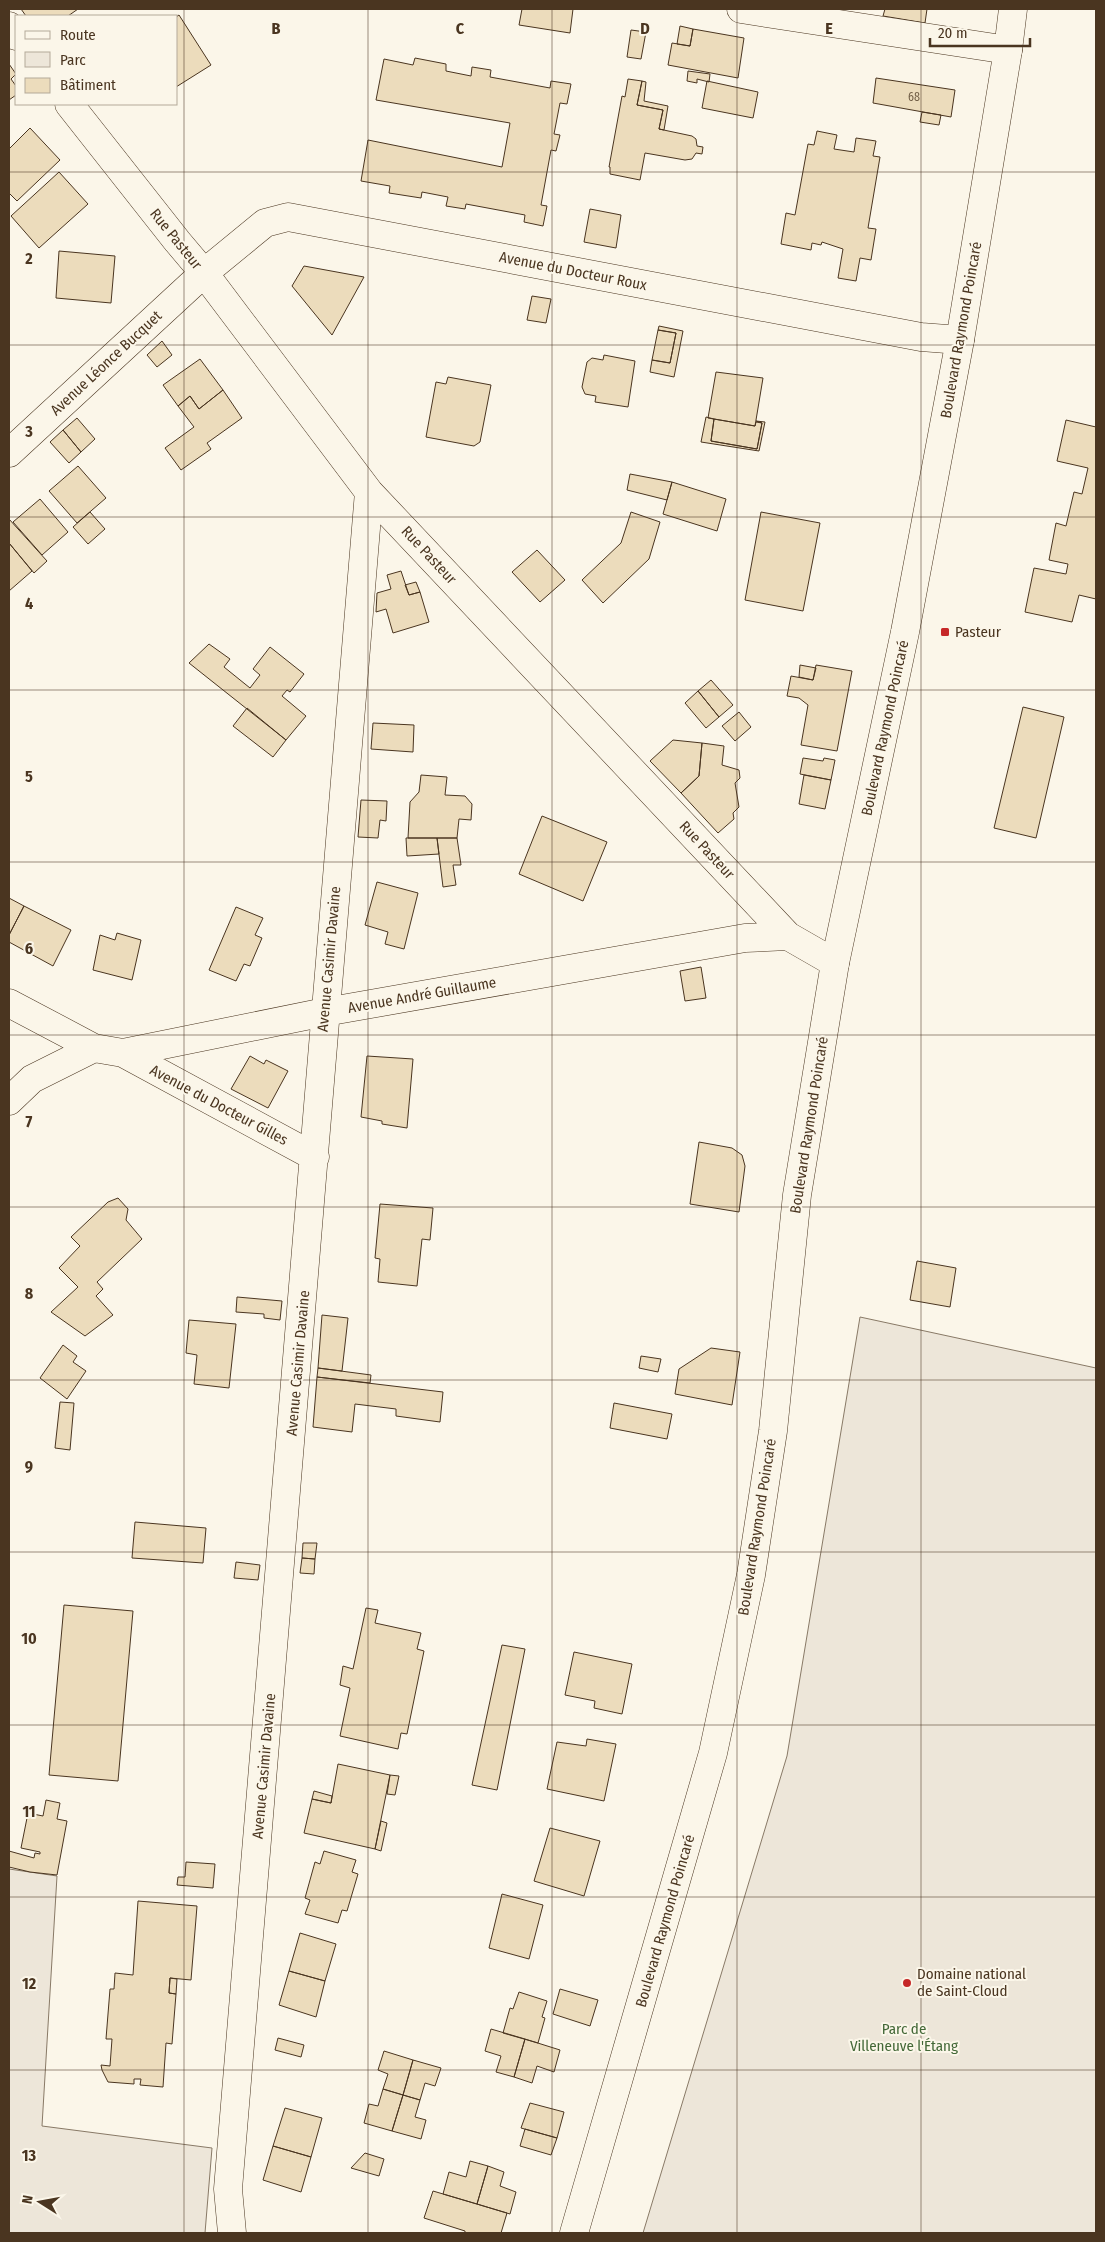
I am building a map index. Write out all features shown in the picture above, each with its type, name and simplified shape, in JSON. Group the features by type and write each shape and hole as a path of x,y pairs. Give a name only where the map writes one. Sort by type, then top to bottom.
{"street":[{"path":"740,9 1008,50"},
{"name":"Boulevard Raymond Poincaré","path":"574,2233 715,1745 751,1575 773,1431 797,1194 835,963 906,632 960,340 1008,50 1013,9"},
{"name":"Rue Pasteur","path":"70,105 204,273 369,492 788,936 835,963"},
{"name":"Avenue du Docteur Roux","path":"204,273 265,223 288,217 920,337 960,340"},
{"name":"Avenue Léonce Bucquet","path":"9,452 204,273"},
{"name":"Avenue Casimir Davaine","path":"232,2233 228,2188 369,492"},
{"name":"Avenue André Guillaume","path":"9,1003 94,1048 123,1053 325,1012 745,938 788,936"},
{"path":"9,1101 32,1079 94,1048"},
{"name":"Avenue du Docteur Gilles","path":"123,1053 315,1157"}],"green space":[{"name":"Domaine national de Saint-Cloud","path":"860,1317 1096,1368 1096,2233 643,2233 787,1756"},
{"path":"9,1869 57,1876 42,2126 212,2148 205,2233 9,2233"}],"building":[{"path":"21,9 78,9 69,15 25,15"},
{"path":"522,9 573,9 570,33 519,25"},
{"path":"885,9 927,9 925,23 883,16"},
{"path":"178,16 211,65 178,86"},
{"path":"680,26 693,29 690,46 677,44"},
{"path":"693,29 744,38 738,78 668,65 672,43 690,46"},
{"path":"631,30 646,32 641,59 627,57"},
{"path":"415,58 446,64 446,71 471,76 472,67 491,70 490,77 550,88 551,81 571,84 567,104 560,103 554,134 560,135 556,151 551,150 541,205 547,206 543,226 524,222 525,215 466,204 465,209 446,206 448,197 422,192 421,198 389,193 390,186 361,181 368,140 502,167 510,123 376,100 384,59 413,65"},
{"path":"9,64 15,73 11,79 15,85 15,96 9,100"},
{"path":"688,71 710,74 709,82 697,79 697,83 687,81"},
{"path":"876,78 955,90 951,117 873,103"},
{"path":"628,79 642,81 637,105 663,110 659,129 692,136 696,139 697,146 703,147 702,154 696,153 692,159 685,160 645,153 640,180 610,174 609,167 622,96 625,97"},
{"path":"642,81 646,82 644,101 668,106 664,130 659,129 663,110 637,105"},
{"path":"707,81 758,92 753,118 702,108"},
{"path":"922,112 941,115 939,125 920,122"},
{"path":"30,128 60,160 17,201 9,193 9,149"},
{"path":"817,131 837,135 834,149 854,152 856,138 876,141 873,156 880,157 868,228 876,229 871,260 860,258 856,281 838,278 843,249 822,242 821,245 812,243 811,250 781,244 786,213 795,215 808,144 814,145"},
{"path":"59,172 88,204 39,248 11,216"},
{"path":"590,209 621,215 616,248 584,242"},
{"path":"59,251 115,256 111,303 56,298"},
{"path":"304,266 364,277 332,335 292,286"},
{"path":"532,296 551,299 546,323 527,320"},
{"path":"659,326 683,331 674,377 650,372 652,360 670,363 676,333 658,330"},
{"path":"658,330 676,333 670,363 652,360"},
{"path":"162,341 172,355 157,367 147,355"},
{"path":"604,355 635,361 628,407 595,402 596,396 585,394 582,387 587,362 592,358 603,360"},
{"path":"200,359 223,390 199,409 190,396 178,406 163,385"},
{"path":"716,372 763,378 755,426 708,418"},
{"path":"448,377 491,385 480,442 474,446 426,437 436,382 446,384"},
{"path":"223,390 242,418 207,443 211,449 181,470 165,448 194,427 178,406 190,396 199,409"},
{"path":"706,417 714,419 711,441 757,449 762,423 756,421 765,422 759,451 701,442"},
{"path":"77,418 95,439 81,452 63,430"},
{"path":"714,419 755,426 756,422 762,423 757,449 711,441"},
{"path":"1066,420 1096,427 1096,599 1079,595 1072,622 1025,612 1034,568 1066,574 1068,564 1049,560 1056,523 1066,526 1074,492 1082,494 1088,468 1057,461"},
{"path":"63,430 81,452 69,463 50,442"},
{"path":"78,466 106,498 77,523 49,491"},
{"path":"630,474 672,482 667,500 627,490"},
{"path":"672,482 726,499 717,531 663,514"},
{"path":"40,499 68,532 42,555 13,522"},
{"path":"90,512 105,529 88,544 73,527"},
{"path":"631,512 660,522 649,559 603,603 582,580 621,543"},
{"path":"761,512 820,523 803,611 745,600"},
{"path":"9,519 47,561 34,573 9,543"},
{"path":"9,543 32,571 9,591"},
{"path":"537,550 565,580 540,602 512,572"},
{"path":"401,571 409,595 420,592 429,622 393,633 386,609 376,612 377,593 391,589 387,575"},
{"path":"416,582 420,592 409,595 405,585"},
{"path":"209,644 230,659 224,667 250,688 260,675 253,669 270,647 304,674 290,692 287,690 282,696 306,716 286,740 189,663"},
{"path":"800,665 816,668 813,680 799,677"},
{"path":"816,665 852,671 837,751 801,745 808,705 799,698 787,696 791,676 813,680"},
{"path":"711,680 733,705 719,717 698,691"},
{"path":"698,691 719,717 706,728 685,703"},
{"path":"1023,707 1064,717 1036,838 994,828"},
{"path":"247,708 286,740 273,757 233,726"},
{"path":"739,712 751,727 735,741 722,726"},
{"path":"373,723 414,725 413,752 371,749"},
{"path":"673,740 702,743 699,776 681,793 650,761"},
{"path":"702,743 724,746 722,765 739,770 740,778 735,783 739,807 733,813 734,819 718,833 681,793 699,776"},
{"path":"803,758 823,761 824,758 835,760 831,780 800,774"},
{"path":"421,775 447,777 445,795 465,796 472,804 471,820 459,819 457,838 408,838 410,802 419,792"},
{"path":"804,775 831,780 825,809 799,804"},
{"path":"361,800 387,801 386,821 380,820 378,838 358,837"},
{"path":"542,816 607,842 583,901 519,874"},
{"path":"406,838 437,838 439,854 407,856"},
{"path":"437,838 457,838 461,865 453,865 456,885 443,887"},
{"path":"377,882 418,893 404,949 385,944 388,932 365,925"},
{"path":"9,898 24,906 9,935"},
{"path":"24,906 71,930 53,966 9,942 9,935"},
{"path":"236,907 263,918 255,935 262,938 250,966 244,964 236,981 209,970"},
{"path":"117,933 141,940 132,980 93,970 100,935 115,940"},
{"path":"701,967 706,998 685,1001 680,971"},
{"path":"250,1056 264,1064 266,1060 288,1071 268,1108 231,1089"},
{"path":"367,1056 413,1059 407,1128 382,1124 382,1121 361,1117"},
{"path":"699,1142 732,1148 742,1155 745,1166 739,1212 690,1204"},
{"path":"118,1198 128,1209 126,1220 142,1239 97,1282 103,1289 96,1296 113,1315 85,1336 51,1312 78,1287 59,1268 80,1246 71,1237 108,1202"},
{"path":"380,1204 433,1208 430,1240 422,1239 417,1286 378,1282 380,1259 375,1258"},
{"path":"917,1261 956,1268 950,1307 910,1300"},
{"path":"237,1297 282,1301 280,1320 264,1318 264,1314 236,1312"},
{"path":"322,1315 348,1318 342,1371 318,1368"},
{"path":"189,1320 236,1324 229,1388 194,1384 197,1355 186,1353"},
{"path":"63,1345 77,1356 73,1362 86,1371 67,1399 40,1378"},
{"path":"711,1348 740,1352 732,1405 675,1394 679,1369"},
{"path":"641,1356 661,1359 658,1372 639,1368"},
{"path":"318,1368 371,1375 370,1383 317,1377"},
{"path":"317,1377 443,1392 440,1422 396,1416 396,1409 355,1404 352,1432 313,1427"},
{"path":"60,1402 74,1403 70,1450 55,1448"},
{"path":"614,1403 672,1414 667,1439 610,1428"},
{"path":"135,1522 206,1528 203,1563 132,1558"},
{"path":"303,1543 317,1543 315,1559 302,1558"},
{"path":"302,1558 315,1559 314,1574 300,1573"},
{"path":"236,1562 260,1565 258,1580 234,1578"},
{"path":"64,1605 133,1611 118,1781 49,1775"},
{"path":"366,1608 378,1610 375,1623 421,1633 417,1649 424,1651 407,1734 401,1733 398,1749 340,1736 350,1688 340,1685 343,1666 353,1669"},
{"path":"502,1645 525,1649 497,1790 472,1785"},
{"path":"574,1652 632,1664 622,1714 594,1708 595,1701 565,1695"},
{"path":"587,1739 616,1744 604,1801 547,1789 557,1742 586,1746"},
{"path":"338,1764 390,1775 375,1849 304,1833 312,1799 331,1803"},
{"path":"390,1775 399,1776 395,1795 387,1794"},
{"path":"314,1791 332,1796 331,1803 312,1799"},
{"path":"46,1800 60,1803 57,1819 67,1821 57,1875 9,1867 9,1851 34,1858 35,1853 40,1854 40,1852 21,1848 28,1813 43,1816"},
{"path":"381,1821 387,1823 381,1851 375,1849"},
{"path":"550,1828 600,1841 584,1896 534,1881"},
{"path":"324,1851 356,1860 352,1872 358,1874 347,1911 342,1910 338,1923 305,1914 310,1900 305,1898 315,1862 320,1864"},
{"path":"186,1862 215,1864 213,1888 177,1885 178,1877 185,1877"},
{"path":"502,1894 543,1905 529,1959 489,1948"},
{"path":"138,1901 197,1906 191,1980 170,1978 169,1993 176,1994 172,2044 166,2043 163,2087 140,2085 141,2079 134,2079 134,2084 108,2082 101,2065 110,2066 112,2039 106,2039 110,1989 114,1989 115,1973 133,1975"},
{"path":"300,1933 336,1944 325,1981 289,1971"},
{"path":"289,1971 325,1981 316,2017 279,2005"},
{"path":"170,1978 177,1979 176,1994 169,1993"},
{"path":"560,1989 598,2000 590,2026 553,2014"},
{"path":"519,1992 547,2001 542,2017 545,2018 538,2043 503,2033 510,2008 513,2009"},
{"path":"491,2029 525,2039 514,2077 496,2072 501,2056 485,2051"},
{"path":"278,2038 304,2045 301,2057 275,2050"},
{"path":"525,2039 560,2050 554,2072 537,2066 532,2083 514,2077"},
{"path":"384,2051 413,2060 403,2095 383,2089 388,2074 378,2070"},
{"path":"413,2060 441,2068 435,2086 425,2083 420,2100 403,2095"},
{"path":"383,2089 403,2095 392,2131 364,2123 369,2104 378,2106"},
{"path":"403,2095 420,2100 415,2117 426,2120 421,2139 392,2131"},
{"path":"530,2103 564,2112 557,2138 521,2128"},
{"path":"285,2108 322,2118 311,2157 273,2146"},
{"path":"525,2129 557,2138 551,2155 520,2146"},
{"path":"273,2146 311,2157 301,2192 263,2180"},
{"path":"365,2153 384,2159 379,2176 351,2168"},
{"path":"470,2161 488,2166 477,2204 443,2194 449,2172 466,2177"},
{"path":"488,2166 504,2172 500,2186 516,2192 510,2214 477,2204"},
{"path":"433,2191 507,2213 501,2233 465,2233 465,2231 424,2218"}],"place":[{"name":"Pasteur","path":"945,632"},
{"name":"Domaine national de Saint-Cloud","path":"907,1983"}],"park label":[{"name":"Parc de Villeneuve l'Étang","path":"904,2038"}]}
